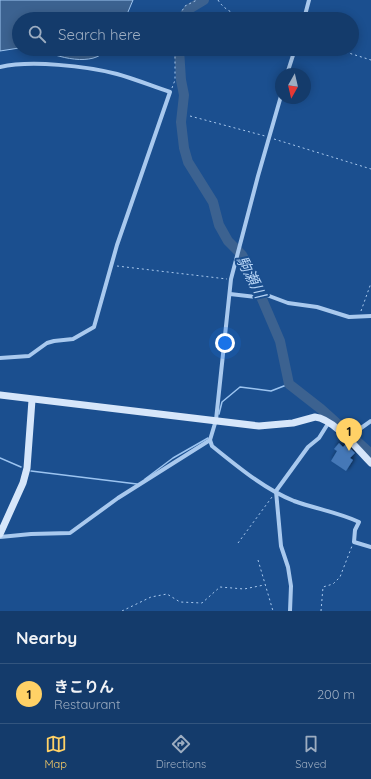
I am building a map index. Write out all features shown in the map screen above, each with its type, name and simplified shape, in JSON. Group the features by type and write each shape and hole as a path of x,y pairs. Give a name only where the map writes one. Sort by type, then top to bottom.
{"street":[{"path":"306,12 309,0"},
{"path":"290,68 293,56"},
{"path":"0,67 38,64 89,70 116,74 170,92 117,245 94,327 73,339 47,343 29,356 0,358"},
{"path":"279,104 231,279 216,420 210,440 212,446 241,469 276,491 294,500 340,513 359,522 355,530 354,542 371,547"},
{"path":"230,294 261,296 288,303 317,306 348,317 371,316"},
{"path":"0,395 259,426 276,426 315,417 322,418 329,422 347,438 371,463"},
{"path":"0,534 23,483 27,468 32,400"},
{"path":"347,438 371,421"},
{"path":"290,611 291,586 288,567 281,546 276,491 308,448 319,438 329,422"},
{"path":"0,537 31,534 70,534 118,498 210,440"}],"path":[{"path":"181,12 185,6 197,0"},
{"path":"218,0 222,6 231,12"},
{"path":"170,92 175,80 175,56"},
{"path":"358,56 371,60"},
{"path":"190,116 269,137 371,168"},
{"path":"112,266 231,279"},
{"path":"359,317 371,283"},
{"path":"238,543 276,491"},
{"path":"320,611 321,592 323,587 333,584 340,577 354,542"},
{"path":"258,560 264,585 270,597 273,611"},
{"path":"122,611 151,597 166,594 180,602 202,603 220,587 244,589 264,585"}],"water":[{"path":"0,0 133,0 128,12 12,12 12,49 0,51"},
{"path":"58,56 98,56 84,59 65,58"}],"building":[{"path":"339,443 343,447 346,444 355,453 350,458 353,460 346,471 331,461 337,451 334,449"}],"waterway":[{"name":"駒瀬川","path":"187,12 204,0"},
{"name":"駒瀬川","path":"179,56 181,80 184,95 181,122 184,148 188,162 213,202 219,225 228,241 242,255 247,264 280,341 289,384 321,409 371,454"},
{"path":"219,414 222,402 240,387 271,391 289,384"},
{"path":"145,479 173,458 208,438"},
{"path":"0,458 21,467"},
{"path":"31,471 137,484"}],"place":[{"name":"きこりん","path":"349,451"}]}
